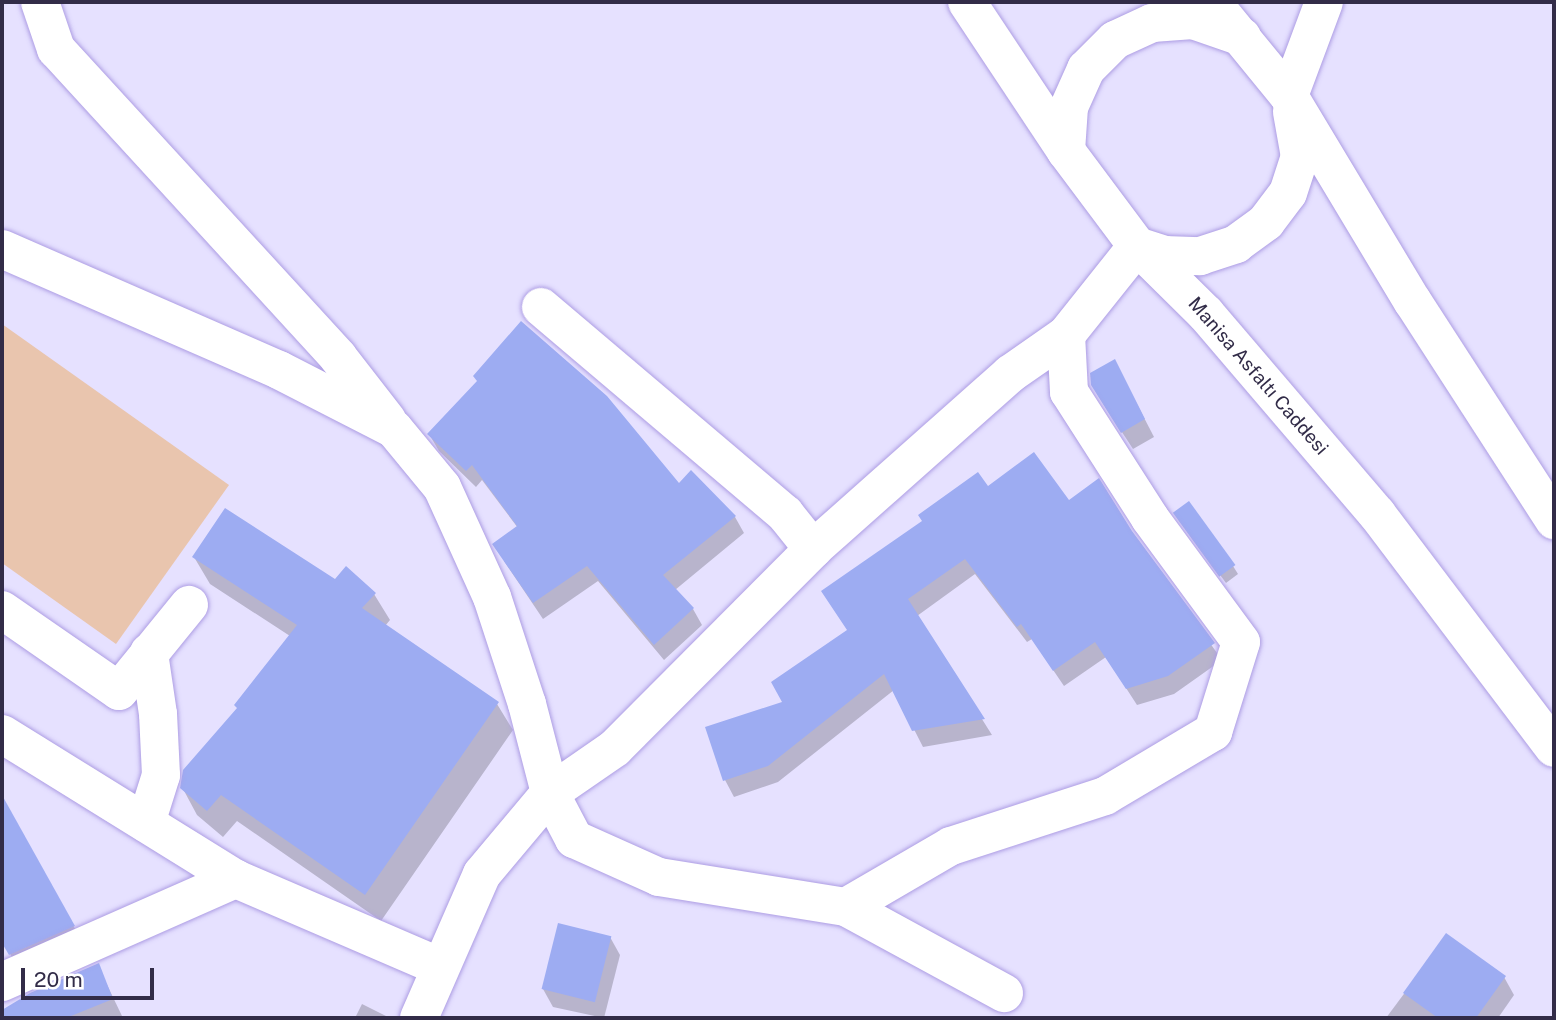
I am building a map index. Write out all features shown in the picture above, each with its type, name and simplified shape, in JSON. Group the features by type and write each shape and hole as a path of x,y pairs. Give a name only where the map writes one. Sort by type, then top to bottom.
{"main road":[{"path":"40,2 56,49 338,357 442,486 492,597 527,704 550,793 574,838 659,877 846,907 1004,993"},
{"name":"Manisa Asfaltı Caddesi","path":"967,2 1066,151 1137,246 1206,314 1377,514 1554,748"},
{"path":"1212,2 1289,96 1413,302 1554,520"},
{"path":"2,734 236,879 430,990 482,874 550,793 615,748 813,550 1010,374 1066,335 1137,246 1164,255 1200,256 1236,244 1266,222 1288,192 1300,157 1289,96 1324,2"},
{"path":"1066,151 1069,107 1086,69 1115,40 1152,23 1194,20 1242,37"},
{"path":"2,248 279,370 394,429"},
{"path":"541,307 785,514 813,550"},
{"path":"846,907 951,846 1105,796 1213,732 1241,642 1150,519 1069,392 1066,335"},
{"path":"2,610 119,691 189,605"},
{"path":"146,823 161,775 158,714 149,653"},
{"path":"2,982 236,879"}],"shaded area":[{"path":"2,324 229,485 116,644 2,563"}],"building":[{"path":"521,321 607,396 679,483 691,470 736,516 663,575 694,608 654,645 587,566 533,603 492,544 517,526 472,465 466,471 427,434 477,381 473,376"},
{"path":"1115,359 1145,419 1121,433 1091,385 1090,373"},
{"path":"1034,452 1069,500 1099,478 1132,531 1215,643 1168,676 1126,689 1095,642 1053,671 1021,624 1017,627 965,559 908,599 985,719 912,731 884,674 768,766 723,781 705,727 782,702 771,682 847,630 821,591 922,521 918,515 978,472 988,486"},
{"path":"1189,501 1235,565 1219,577 1173,513"},
{"path":"225,508 335,579 346,566 376,593 362,608 499,702 365,895 221,795 207,811 180,788 183,770 237,708 234,705 297,625 192,557"},
{"path":"2,795 75,926 9,955 2,943"},
{"path":"558,923 611,936 595,1002 542,989"},
{"path":"1446,933 1506,976 1476,1018 1438,1018 1403,993"},
{"path":"99,963 113,999 66,1018 2,1018 2,1010 30,993"}]}
